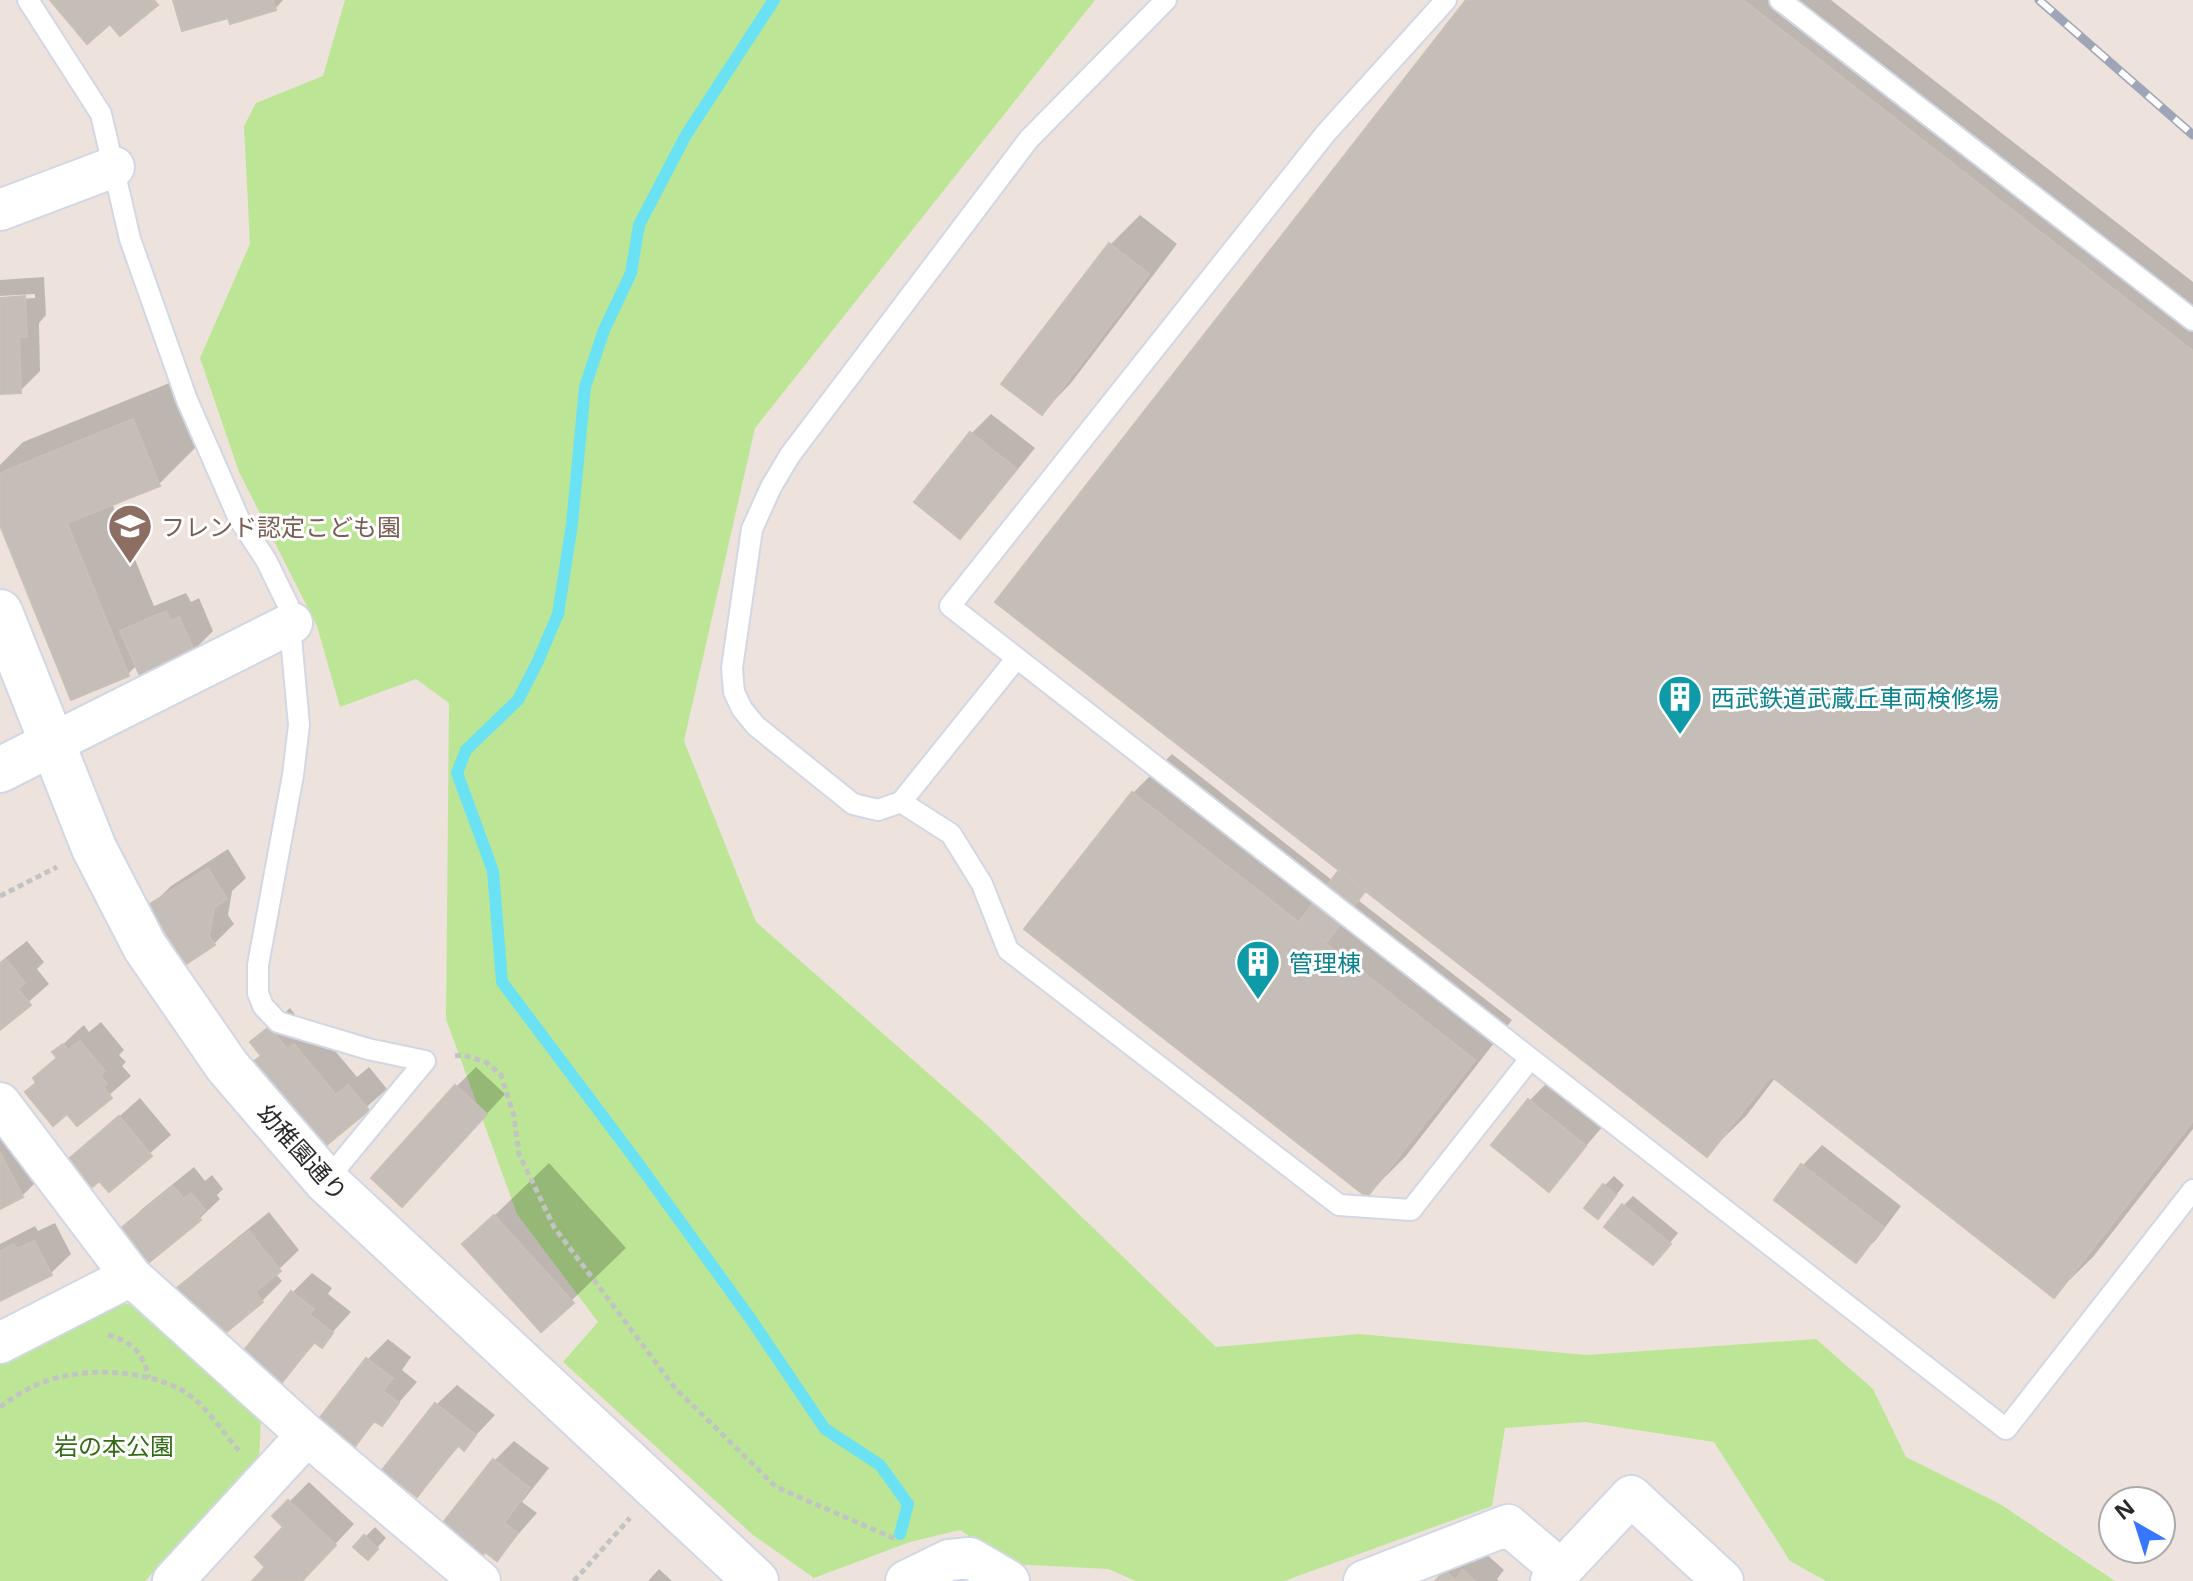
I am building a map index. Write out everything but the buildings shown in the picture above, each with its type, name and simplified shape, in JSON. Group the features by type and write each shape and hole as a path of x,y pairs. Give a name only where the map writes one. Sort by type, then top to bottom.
{"street":[{"path":"0,210 114,167"},
{"name":"幼稚園通り","path":"0,612 94,848 145,947 227,1066 326,1181 756,1581"},
{"path":"0,770 292,623"},
{"path":"3,1113 131,1276 465,1576"},
{"path":"0,1343 131,1276"},
{"path":"173,1581 307,1435"},
{"path":"1364,1581 1508,1525 1556,1576 1631,1496 1723,1581"},
{"path":"906,1581 949,1560 970,1558 1009,1581"}],"lane":[{"path":"28,0 101,114 130,239 187,400 239,519 266,560 288,605 299,725 293,775 258,965 258,993 263,1006 278,1022 368,1049 425,1061 326,1181"},
{"path":"1016,659 901,802 878,810 853,804 756,726 742,709 734,692 732,668 752,529 790,455 1029,139 1166,0"},
{"path":"1446,0 1326,133 950,606 2006,1429 2193,1190"},
{"path":"1780,0 2193,320"},
{"path":"901,802 951,834 982,884 1008,950 1339,1205 1411,1210 1530,1059"}],"path":[{"path":"0,896 94,848"},
{"path":"425,1061 463,1055 486,1062 501,1075 514,1116 519,1154 554,1227 675,1388 776,1487 892,1540"},
{"path":"49,1318 121,1339 137,1348 145,1360 149,1378"},
{"path":"0,1407 28,1389 72,1376 96,1372 149,1378 182,1390 205,1410 265,1483"},
{"path":"574,1581 657,1487"}],"green space":[{"path":"345,0 1095,0 755,428 684,741 756,922 987,1125 1216,1347 1359,1334 1587,1355 1816,1339 1873,1389 1906,1457 2000,1504 2115,1581 1826,1581 1790,1561 1714,1442 1585,1422 1505,1428 1492,1506 1284,1581 1136,1581 1108,1569 1011,1564 960,1530 910,1542 814,1578 753,1535 563,1362 598,1322 517,1214 446,1019 449,703 416,679 340,707 317,626 239,472 200,358 250,244 244,126 256,103 323,76"},
{"name":"岩の本公園","path":"105,1303 129,1304 261,1417 259,1459 145,1581 0,1581 0,1356"}],"waterway":[{"path":"774,0 686,135 639,225 631,273 604,330 585,387 572,524 558,614 518,700 466,750 457,773 493,871 502,982 750,1318 825,1429 880,1465 908,1504 900,1534"}],"railway":[{"path":"2039,0 2193,135"}],"place":[{"name":"フレンド認定こども園","path":"130,565"},
{"name":"西武鉄道武蔵丘車両検修場","path":"1680,736"},
{"name":"管理棟","path":"1258,1001"}]}
